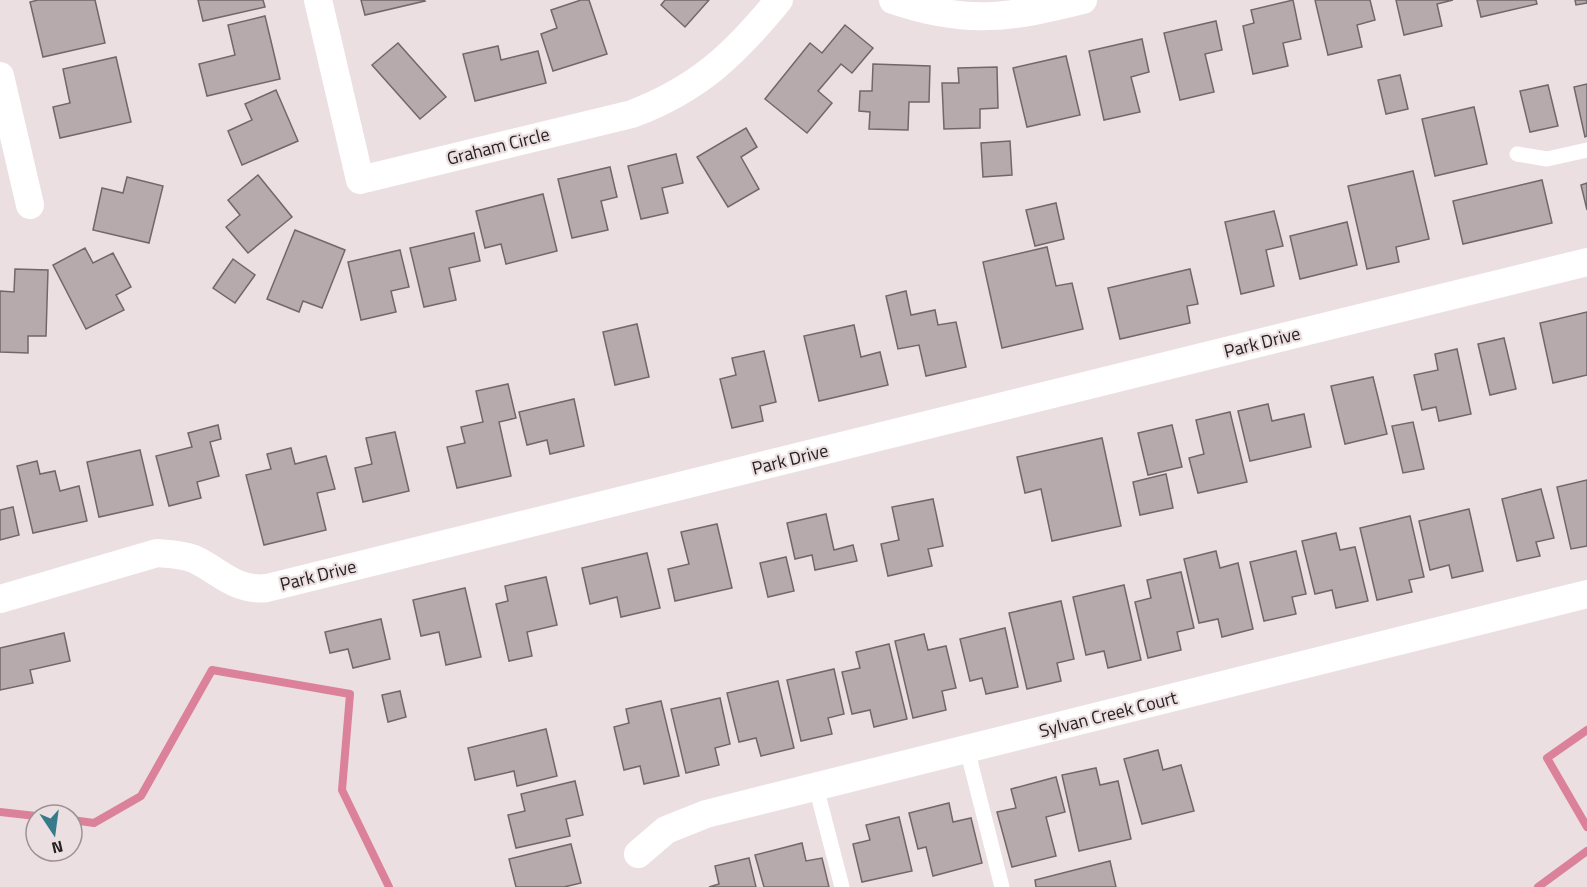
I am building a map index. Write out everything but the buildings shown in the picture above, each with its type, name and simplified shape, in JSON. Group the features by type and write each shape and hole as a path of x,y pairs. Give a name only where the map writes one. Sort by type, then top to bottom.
{"street":[{"name":"Graham Circle","path":"318,0 360,180 632,114 665,101 696,84 724,62 779,0"},
{"path":"894,0 921,10 954,16 989,18 1023,15 1083,0"},
{"path":"0,76 30,205"},
{"name":"Park Drive","path":"0,599 157,554 176,554 194,559 241,587 267,588 1587,262"},
{"name":"Sylvan Creek Court","path":"639,854 666,830 706,814 1587,594"}],"lane":[{"path":"1517,154 1547,159 1587,150"},
{"path":"967,749 1002,887"},
{"path":"816,787 842,887"}],"waterway":[{"path":"84,822 94,823 141,796 212,670 350,694 342,790 389,887"},
{"path":"1587,730 1547,758 1587,827"},
{"path":"0,812 24,815"},
{"path":"1538,887 1587,851"}]}
